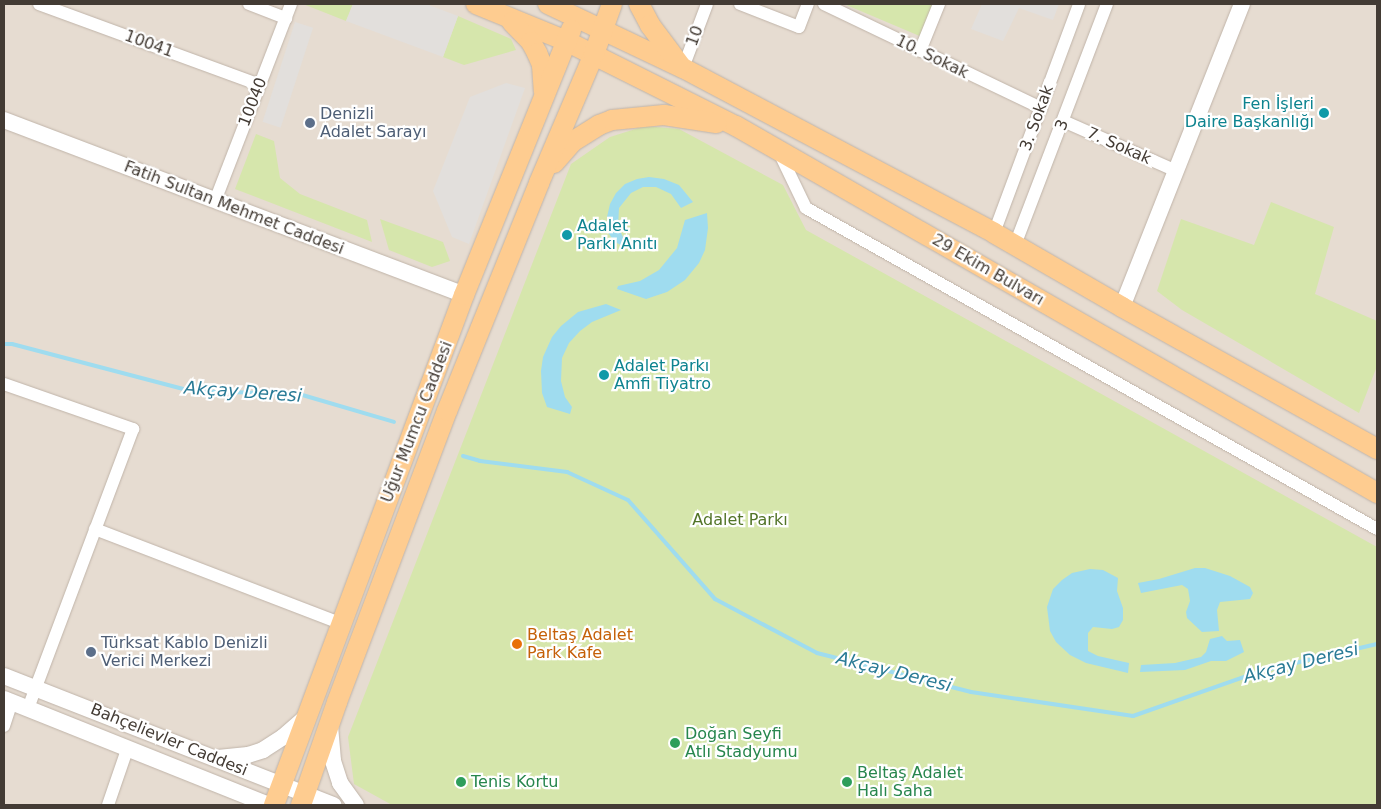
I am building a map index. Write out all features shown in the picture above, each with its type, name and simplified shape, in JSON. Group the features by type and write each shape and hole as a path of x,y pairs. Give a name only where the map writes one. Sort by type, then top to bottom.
{"main road":[{"name":"29 Ekim Bulvarı","path":"476,4 594,54 736,126 1377,493"},
{"name":"29 Ekim Bulvarı","path":"548,4 578,10 603,29 683,68 994,233 1122,307 1377,449"},
{"name":"Uğur Mumcu Caddesi","path":"302,799 447,411 539,183 594,54 612,4"},
{"path":"640,4 650,25 683,68"},
{"name":"Uğur Mumcu Caddesi","path":"274,805 340,623 464,295 578,10"},
{"path":"502,15 531,42 537,53 542,65 545,95"},
{"path":"539,183 572,142 594,128 612,120 664,115 736,126"}],"street":[{"name":"10041","path":"38,4 260,85"},
{"path":"249,4 286,18"},
{"name":"10040","path":"215,200 291,4"},
{"name":"10","path":"683,68 707,4"},
{"path":"740,4 799,27 808,4"},
{"name":"10. Sokak","path":"824,4 1040,108"},
{"path":"920,51 939,4"},
{"name":"3. Sokak","path":"994,233 1078,4"},
{"name":"3","path":"1015,245 1106,4"},
{"path":"1122,307 1174,170 1242,4"},
{"name":"Fatih Sultan Mehmet Caddesi","path":"4,120 464,295"},
{"name":"7. Sokak","path":"1063,121 1174,170"},
{"path":"778,149 806,208 1377,529"},
{"path":"4,384 133,429 28,709"},
{"path":"95,529 340,623"},
{"name":"Bahçelievler Caddesi","path":"4,676 281,785 302,799 334,805"},
{"path":"4,726 8,700"},
{"name":"Bahçelievler Caddesi","path":"8,700 269,805"},
{"path":"214,758 248,755 263,750 283,737 307,715"},
{"path":"330,722 333,761 340,783 356,805"},
{"path":"108,805 128,747"},
{"path":"224,786 235,805"}],"shaded area":[{"path":"4,4 1377,4 1377,805 4,805"},
{"path":"353,4 426,4 458,16 443,57 346,21"},
{"path":"982,4 1059,4 1053,20 1019,8 1003,41 971,29"},
{"path":"295,22 313,28 281,128 263,122"},
{"path":"506,83 525,88 469,244 452,237 433,191 470,97"}],"green space":[{"path":"303,4 353,4 346,21"},
{"path":"844,4 934,4 922,37"},
{"path":"458,16 511,39 516,50 464,65 443,57"},
{"name":"Adalet Parkı","path":"645,126 679,129 783,185 806,230 1377,547 1377,805 392,805 354,784 348,737 571,164 610,137"},
{"path":"256,134 274,141 280,178 300,194 367,220 372,242 235,189"},
{"path":"1271,202 1334,227 1315,294 1377,321 1377,366 1359,413 1182,310 1157,291 1181,219 1254,245"},
{"path":"380,219 443,242 450,261 432,267 389,250"}],"water":[{"path":"649,177 664,179 679,185 693,202 681,208 671,194 656,187 643,187 631,193 619,208 618,227 624,239 631,242 642,241 643,247 625,248 614,241 609,234 607,217 610,204 616,193 625,184"},
{"path":"707,213 708,228 705,250 699,263 685,280 667,292 646,299 617,289 618,286 640,281 659,270 677,248 685,220"},
{"path":"606,304 621,310 592,322 580,331 569,343 562,358 561,381 565,397 572,407 570,414 547,407 542,393 541,371 543,357 552,337 561,326 578,312"},
{"path":"1195,568 1205,568 1230,576 1250,587 1253,593 1250,599 1220,602 1217,610 1219,631 1202,632 1187,618 1186,612 1190,601 1188,589 1182,585 1141,593 1138,583"},
{"path":"1090,569 1103,570 1118,578 1117,591 1123,608 1123,620 1119,627 1112,629 1093,627 1088,633 1088,651 1098,656 1129,663 1128,673 1086,663 1070,655 1056,642 1050,631 1047,607 1053,589 1072,573"},
{"path":"1222,636 1227,641 1240,640 1244,652 1226,661 1211,661 1185,670 1140,672 1141,665 1175,663 1201,657 1206,652 1210,639"}],"waterway":[{"name":"Akçay Deresi","path":"4,344 12,344 191,391 299,394 394,422"},
{"name":"Akçay Deresi","path":"463,456 480,461 567,472 628,500 715,599 817,653 971,692 1133,716 1261,671 1377,644"}],"place":[{"name":"Fen İşleri Daire Başkanlığı","path":"1324,113"},
{"name":"Denizli Adalet Sarayı","path":"310,123"},
{"name":"Adalet Parkı Anıtı","path":"567,235"},
{"name":"Adalet Parkı Amfi Tiyatro","path":"604,375"},
{"name":"Beltaş Adalet Park Kafe","path":"517,644"},
{"name":"Türksat Kablo Denizli Verici Merkezi","path":"91,652"},
{"name":"Doğan Seyfi Atlı Stadyumu","path":"675,743"},
{"name":"Tenis Kortu","path":"461,782"},
{"name":"Beltaş Adalet Halı Saha","path":"847,782"}]}
